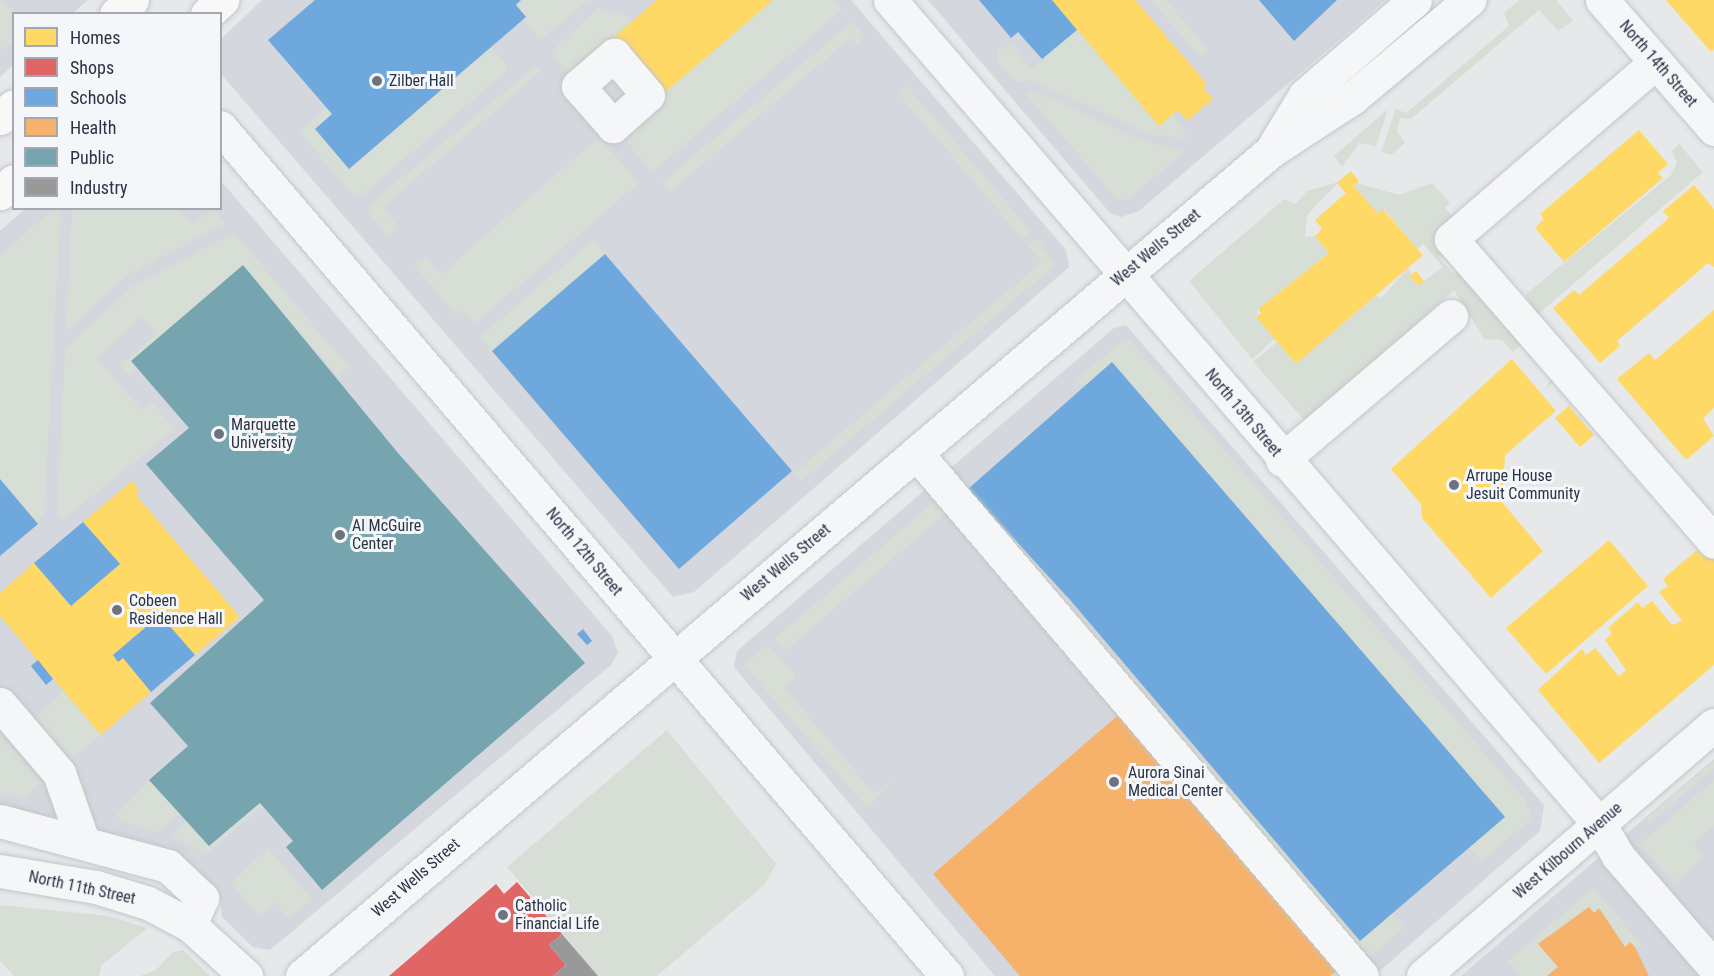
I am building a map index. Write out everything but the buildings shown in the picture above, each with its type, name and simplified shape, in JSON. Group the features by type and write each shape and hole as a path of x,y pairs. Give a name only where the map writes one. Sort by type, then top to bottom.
{"main road":[{"path":"209,12 222,0"},
{"path":"0,118 12,108"},
{"path":"0,194 12,183"}],"street":[{"name":"North 13th Street","path":"890,0 1126,274 1282,460 1599,825 1618,856 1714,967"},
{"name":"West Wells Street","path":"1271,151 1305,95 1415,0"},
{"name":"West Wells Street","path":"302,976 1271,151 1352,98 1469,0"},
{"name":"North 14th Street","path":"1602,0 1714,129"},
{"path":"1656,62 1451,238 1714,542"},
{"name":"North 12th Street","path":"222,129 947,976"},
{"path":"1282,460 1451,316"},
{"path":"916,453 1362,976"},
{"path":"0,704 59,772 83,842"},
{"name":"West Kilbourn Avenue","path":"1423,976 1714,726"},
{"path":"0,821 151,859 182,876 202,898 190,925"},
{"name":"North 11th Street","path":"0,871 129,896 190,925 246,976"}],"shaded area":[{"path":"0,0 88,0 74,12 12,12 12,66 0,77"},
{"path":"0,0 16,12 12,12 12,41 0,52"},
{"path":"262,0 851,0 1066,250 1069,267 694,592 673,597 222,75 222,38"},
{"path":"521,0 589,0 541,39 522,20 526,16 516,5"},
{"path":"773,0 833,0 842,10 652,172 619,132"},
{"path":"928,0 1386,0 1139,211 1121,217 1110,213"},
{"path":"1151,0 1166,0 1209,50 1201,58"},
{"path":"1519,0 1556,0 1573,21 1558,31 1539,10 1411,119 1400,118 1397,131 1405,143 1391,155 1381,152 1396,109 1406,113 1509,26 1504,13"},
{"path":"599,7 616,16 622,11 631,22 605,44 578,86 551,52"},
{"path":"852,22 865,37 857,44 849,39 670,192 662,183"},
{"path":"1077,30 1159,125 1173,114 1188,138 1151,135 1032,80 1016,83 998,61 997,50 1011,45 1031,69"},
{"path":"491,46 506,64 504,73 362,195 352,193 299,132 326,108 332,114 316,129 350,169"},
{"path":"535,66 541,71 383,207 398,226 389,237 368,212 371,204"},
{"path":"906,85 1031,231 1023,239 898,93"},
{"path":"1034,91 1142,140 1184,152 1128,200 1117,199 1024,92"},
{"path":"1388,109 1376,146 1359,143 1342,167 1334,156"},
{"path":"599,137 639,183 474,324 463,310 456,315 413,264 426,257 441,274"},
{"path":"1679,144 1703,172 1535,317 1526,294 1671,175 1677,163 1672,151"},
{"name":"Marquette University","path":"222,182 612,636 618,653 611,665 270,950 253,947 222,917 220,895 184,858 0,805 0,231 24,210 222,210"},
{"path":"1339,182 1307,215 1305,237 1315,236 1329,253 1258,309 1256,317 1275,339 1252,359 1189,281 1284,199 1296,204 1307,191"},
{"path":"1357,183 1399,195 1432,183 1450,203 1445,208 1454,218 1449,251 1440,259 1454,274 1462,268 1558,377 1545,389 1552,378 1522,344 1513,352 1502,340 1484,339 1454,290 1306,422 1253,362 1277,342 1296,363 1377,295 1381,298 1408,268 1417,286 1443,267 1423,244 1418,249 1384,209 1378,214 1354,186"},
{"path":"52,210 61,210 44,514 37,522 0,479 0,256"},
{"path":"72,210 180,210 192,224 214,210 226,223 126,276 66,332"},
{"path":"234,233 349,367 338,377 243,266 132,360 152,389 136,370 129,375 120,365 157,334 142,317 96,358 142,410 152,402 175,429 62,520 57,513 65,349 133,286"},
{"path":"1037,238 1055,265 801,481 794,473 1042,262 1028,246"},
{"path":"593,240 605,254 492,351 480,337"},
{"path":"1126,325 1544,805 1540,831 1374,976 995,976 734,667 737,651 1114,328"},
{"path":"1123,340 1130,340 1528,804 1525,807 1532,808 1529,821 1481,862 1469,847 1504,816 1112,362 1088,383 1081,386 1076,380"},
{"path":"942,495 953,507 785,651 774,639"},
{"path":"992,513 1360,941 1392,913 1404,928 1363,963"},
{"path":"768,644 796,677 784,688 874,793 900,774 867,808 744,665"},
{"path":"64,691 101,735 71,759 34,719"},
{"path":"667,730 776,864 765,884 657,976 598,976 507,867"},
{"path":"0,734 40,781 27,798 0,792"},
{"path":"1714,759 1714,976 1461,976 1647,816"},
{"path":"1714,761 1714,768 1648,825 1648,817"},
{"path":"1714,780 1714,826 1694,842 1703,857 1675,883 1639,845"},
{"path":"150,781 180,813 158,832 121,822 116,815"},
{"path":"260,803 263,806 206,854 171,836 187,821 209,846"},
{"path":"268,848 312,899 289,918 275,903 259,916 231,883"},
{"path":"1593,888 1642,945 1635,951 1630,942 1625,947 1599,909 1594,913 1589,907 1538,943 1558,967 1547,976 1521,976 1508,961"},
{"path":"0,905 109,916 147,928 101,966 99,976 14,976 0,961"},
{"path":"183,950 210,976 140,976 156,970 173,952"}],"place":[{"name":"Zilber Hall","path":"377,81"},
{"name":"Marquette University","path":"219,434"},
{"name":"Arrupe House Jesuit Community","path":"1454,485"},
{"name":"Al McGuire Center","path":"340,535"},
{"name":"Cobeen Residence Hall","path":"117,610"},
{"name":"Aurora Sinai Medical Center","path":"1114,782"},
{"name":"Catholic Financial Life","path":"503,915"}]}
